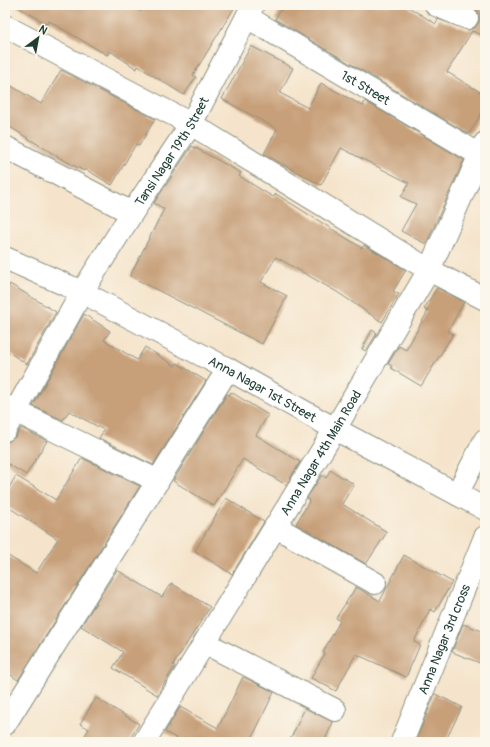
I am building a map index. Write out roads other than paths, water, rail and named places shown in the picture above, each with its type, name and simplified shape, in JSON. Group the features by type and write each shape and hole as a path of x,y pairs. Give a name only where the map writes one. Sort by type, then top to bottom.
{"street":[{"path":"436,5 466,18"},
{"name":"Tansi Nagar 19th Street","path":"5,430 10,408 132,213 191,124 250,11"},
{"name":"1st Street","path":"250,11 483,152"},
{"path":"5,26 191,124 429,270 485,299"},
{"path":"5,147 132,213"},
{"name":"Anna Nagar 4th Main Road","path":"149,741 205,643 335,429 429,270 483,152"},
{"name":"Anna Nagar 1st Street","path":"5,258 82,292 228,369 335,429 485,509"},
{"path":"5,724 228,369"},
{"path":"10,408 158,481"},
{"path":"457,494 485,440"},
{"path":"276,527 375,583"},
{"name":"Anna Nagar 3rd cross","path":"402,742 485,537"},
{"path":"205,643 335,710"}]}
